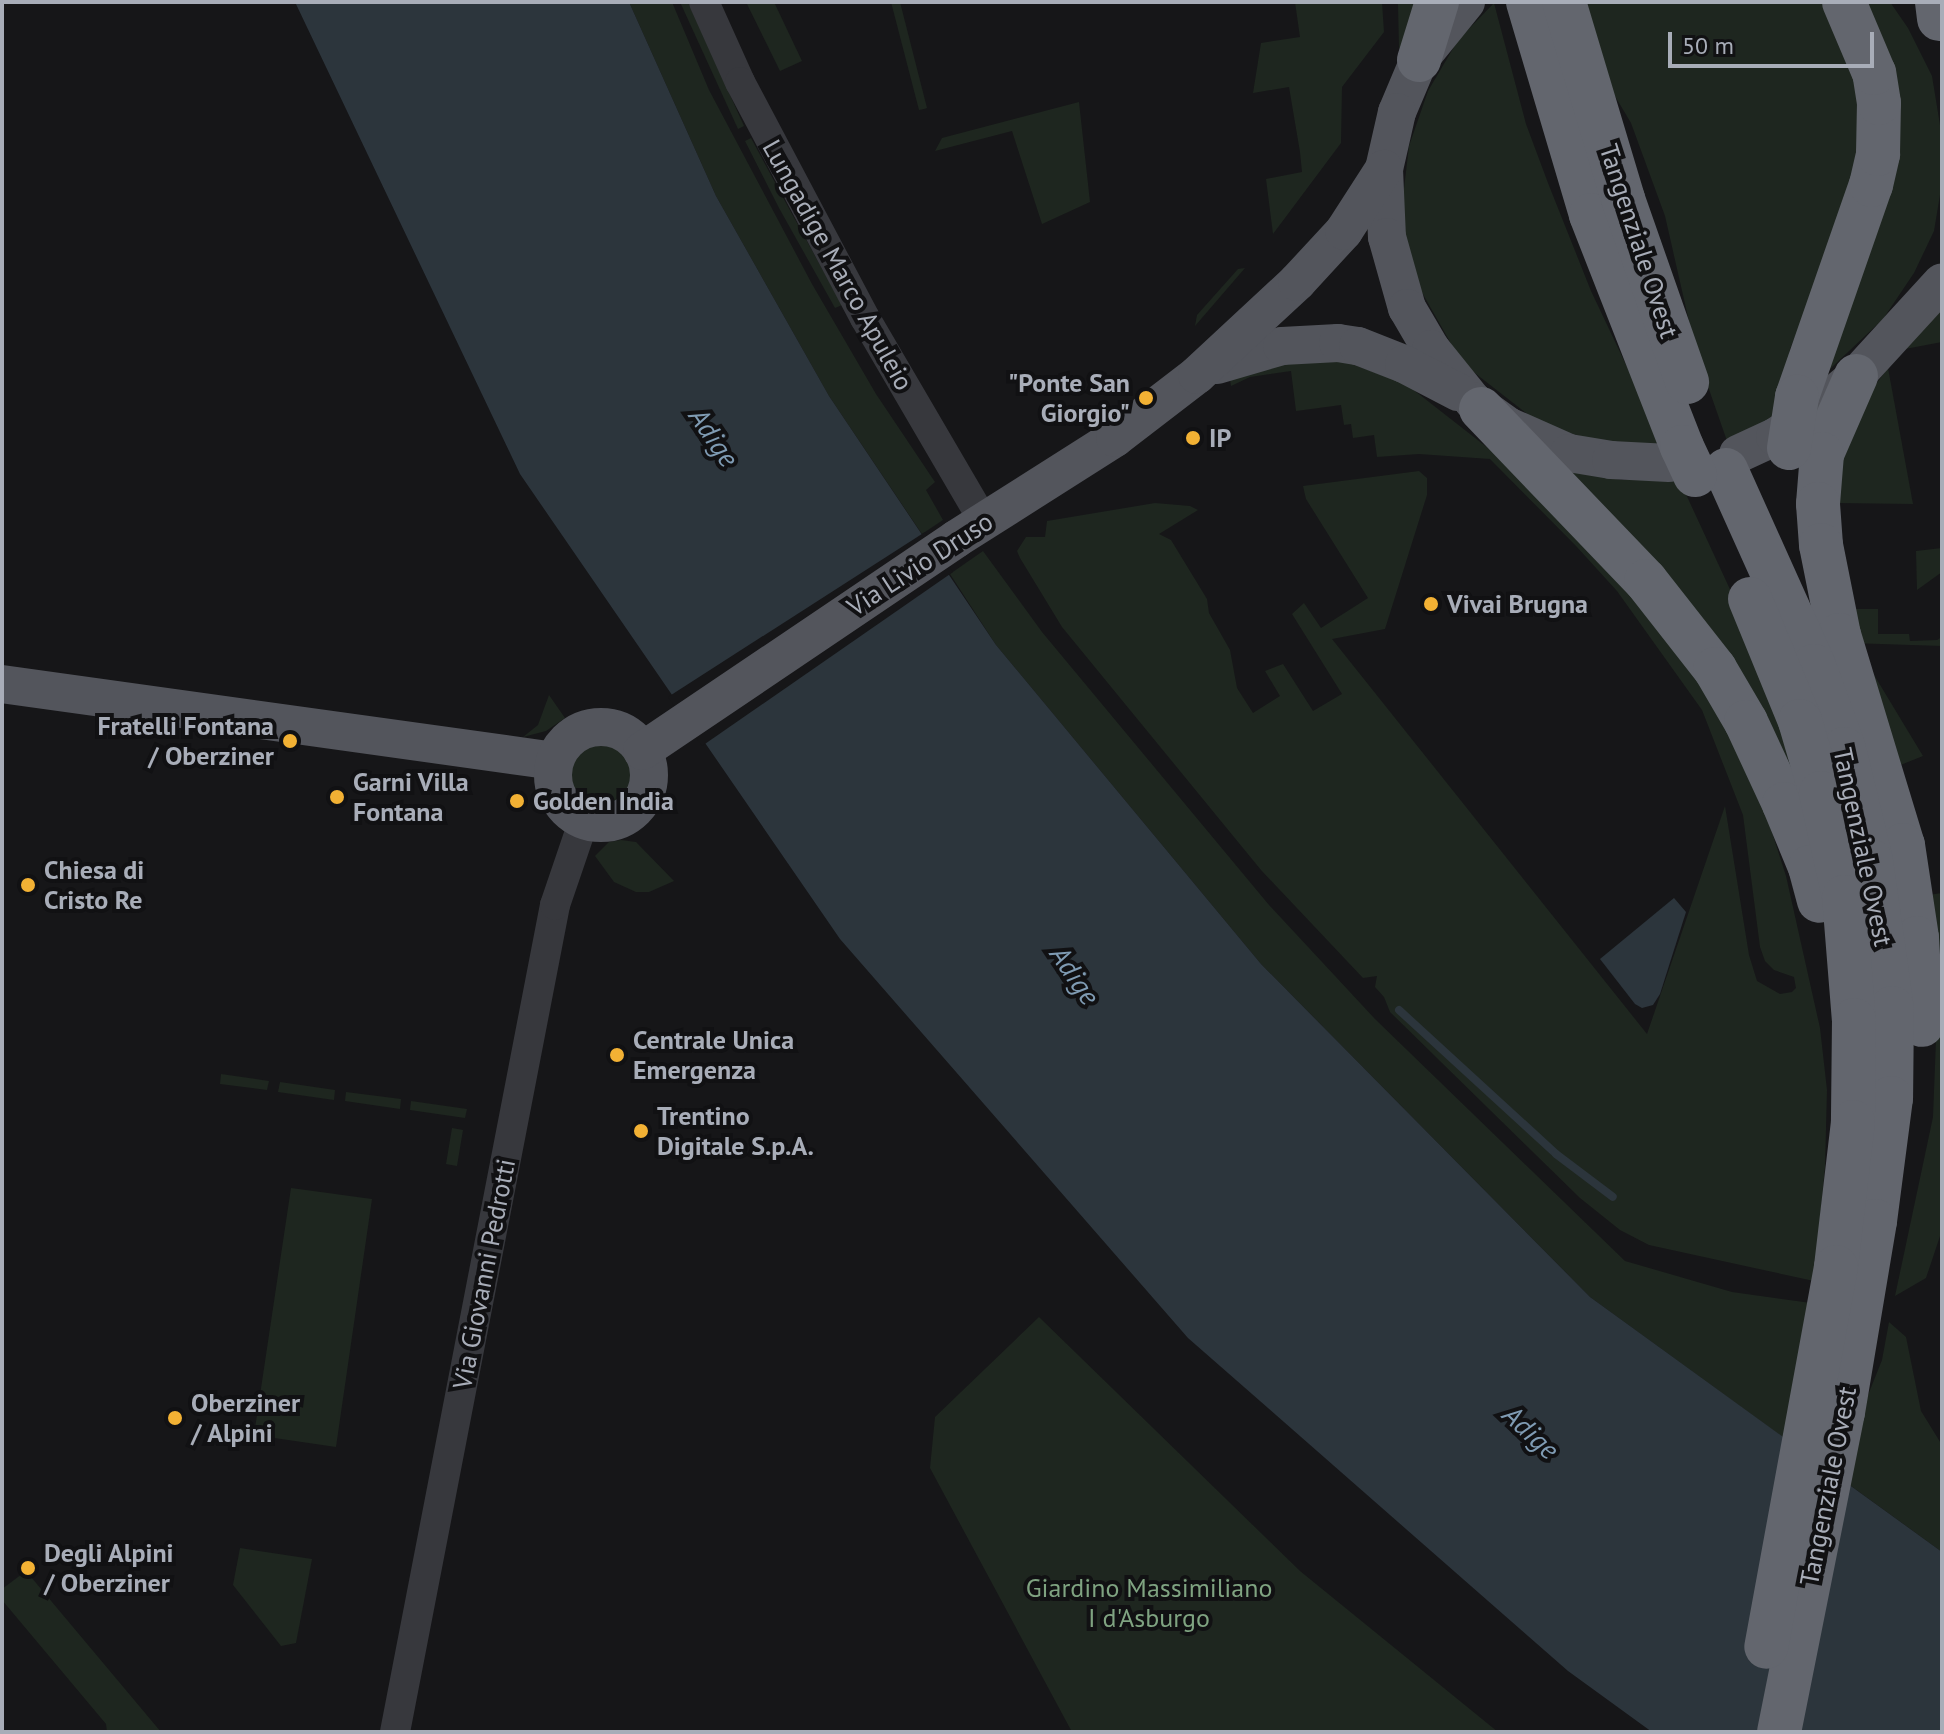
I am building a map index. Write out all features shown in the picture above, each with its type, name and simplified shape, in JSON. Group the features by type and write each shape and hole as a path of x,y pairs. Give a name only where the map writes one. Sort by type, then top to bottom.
{"highway":[{"path":"1419,60 1437,2"},
{"name":"Tangenziale Ovest","path":"1528,2 1591,215 1704,459 1814,666 1844,749 1879,902 1892,1008 1891,1098 1875,1221 1833,1406 1750,1732"},
{"name":"Tangenziale Ovest","path":"1564,2 1704,459 1776,657 1821,793 1844,897 1851,954 1853,1122 1836,1267 1833,1406 1779,1732"},
{"path":"1814,666 1795,583 1788,501 1789,448 1797,397 1863,210 1878,154 1879,103 1874,73 1844,2"},
{"path":"1833,1406 1872,1323 1910,1161 1918,1110 1922,1036 1917,938 1903,845 1839,635 1821,545 1818,504 1822,454 1856,376"},
{"path":"1477,405 1646,581 1715,669 1746,722 1810,867 1831,964 1853,1122"}],"main road":[{"path":"1466,2 1419,60 1397,112 1384,169 1387,237 1407,308 1431,349 1477,405"},
{"name":"Via Livio Druso","path":"642,751 977,526 1115,438 1197,375 1307,272 1344,231 1384,169"},
{"path":"1704,459 1775,437 1856,376 1942,282"},
{"name":"Via Livio Druso","path":"1197,375 1228,360 1263,349 1338,343 1404,364 1508,426 1569,453 1611,460 1704,459"},
{"path":"2,684 555,761"},
{"path":"602,727 625,734 642,751 649,780 637,806 613,821 584,820 564,806 558,796 553,773 555,761 568,740 578,733 602,727"}],"street":[{"name":"Lungadige Marco Apuleio","path":"704,2 740,82 977,526"},
{"name":"Via Giovanni Pedrotti","path":"395,1732 555,905 584,820"}],"green space":[{"path":"629,2 672,2 709,90 812,284 876,394 935,482 926,490 943,520 922,534 829,396 716,196"},
{"path":"680,2 688,2 744,126 738,129"},
{"path":"746,2 774,2 802,61 780,71"},
{"path":"891,2 900,2 927,108 924,109 919,110"},
{"path":"1295,2 1382,2 1384,32 1342,87 1341,143 1273,234 1266,179 1302,172 1300,152 1289,87 1253,93 1261,43 1300,37"},
{"path":"1397,2 1423,2 1399,49 1398,5"},
{"path":"1580,2 1827,2 1857,77 1861,144 1832,246 1790,349 1779,410 1759,427 1727,441 1696,352 1665,216 1631,123 1603,76"},
{"path":"1858,2 1890,2 1908,28 1932,76 1940,125 1942,183 1934,231 1914,273 1883,319 1812,386 1874,211"},
{"path":"1494,3 1526,124 1548,183 1591,291 1666,449 1603,443 1559,430 1530,416 1462,363 1420,289 1406,251 1403,197 1409,146 1428,91 1458,40"},
{"path":"1079,102 1090,202 1042,224 1012,131 935,151 942,138"},
{"path":"751,138 842,305 835,308 779,208 745,141"},
{"path":"1245,268 1195,326 1197,315 1238,269"},
{"path":"1942,308 1942,342 1905,349"},
{"path":"1330,356 1406,384 1502,459 1679,643 1755,779 1786,876 1820,1028 1827,1090 1825,1167 1814,1281 1649,1245 1620,1230 1580,1198 1390,1012 1384,997 1375,987 1377,976 1363,978 1261,870 1062,627 1020,558 1017,551 1026,537 1045,537 1047,521 1155,503 1190,506 1198,510 1159,534 1171,540 1207,599 1209,613 1230,650 1237,688 1253,713 1280,696 1265,671 1283,664 1313,711 1342,694 1292,614 1304,603 1321,628 1368,598 1306,499 1303,486 1419,471 1427,478 1427,495 1385,629 1332,639 1647,1034 1725,806 1749,955 1757,981 1780,994 1792,992 1796,988 1794,977 1774,970 1765,961 1760,947 1743,815 1702,710 1617,591 1576,546 1490,459 1419,454 1377,457 1374,435 1353,438 1351,424 1344,425 1341,405 1296,411 1291,371 1250,377 1231,386 1229,373"},
{"path":"1888,368 1913,504 1835,503 1844,440 1863,401"},
{"path":"1559,470 1622,480 1678,477 1753,639 1808,795"},
{"path":"1942,548 1942,572 1917,590 1916,551"},
{"path":"983,551 1042,632 1269,905 1375,1019 1625,1261 1732,1292 1811,1303 1788,1441 1590,1297 1261,964 996,645 950,574"},
{"path":"1852,609 1878,609 1878,634 1909,634 1910,641 1942,637 1942,646 1850,643"},
{"path":"1862,655 1923,756 1893,768"},
{"path":"549,695 565,718 546,731 523,737 538,725"},
{"path":"595,744 607,744 623,753 630,763 630,787 623,797 607,806 595,806 575,792 570,781 570,769 584,749"},
{"path":"609,842 636,842 674,881 649,892 636,892 614,882 595,856"},
{"path":"1942,893 1942,966 1937,967 1928,895"},
{"path":"1938,988 1942,988 1942,1230 1926,1278 1895,1296 1933,1117"},
{"path":"221,1074 269,1081 267,1090 220,1084"},
{"path":"280,1082 335,1090 334,1100 278,1092"},
{"path":"346,1092 401,1099 400,1109 345,1101"},
{"path":"411,1101 467,1109 465,1118 410,1110"},
{"path":"452,1128 463,1130 457,1166 446,1164"},
{"path":"291,1188 372,1199 336,1447 254,1435"},
{"name":"Giardino Massimiliano I d'Asburgo","path":"1039,1317 1300,1571 1498,1732 1072,1732 930,1468 935,1417"},
{"path":"1889,1322 1906,1337 1921,1411 1942,1445 1942,1552 1847,1483 1860,1415 1882,1360"},
{"path":"240,1548 312,1559 296,1643 281,1646 233,1585"},
{"path":"26,1571 161,1732 107,1732 106,1724 2,1600 2,1589"}],"water":[{"name":"Adige","path":"295,2 629,2 716,196 829,396 996,645 1261,964 1590,1297 1942,1552 1942,1732 1652,1732 1568,1671 1188,1338 840,939 520,474"},
{"path":"1674,898 1686,912 1660,994 1653,1005 1642,1008 1635,1004 1600,959"}],"pier":[{"path":"925,532 953,572 702,746 668,697"}],"waterway":[{"path":"1399,1010 1556,1154 1613,1197"}],"place":[{"name":"\"Ponte San Giorgio\"","path":"1146,398"},
{"name":"IP","path":"1193,438"},
{"name":"Vivai Brugna","path":"1431,604"},
{"name":"Fratelli Fontana / Oberziner","path":"290,741"},
{"name":"Garni Villa Fontana","path":"337,797"},
{"name":"Golden India","path":"517,801"},
{"name":"Chiesa di Cristo Re","path":"28,885"},
{"name":"Centrale Unica Emergenza","path":"617,1055"},
{"name":"Trentino Digitale S.p.A.","path":"641,1131"},
{"name":"Oberziner / Alpini","path":"175,1418"},
{"name":"Degli Alpini / Oberziner","path":"28,1568"}]}
